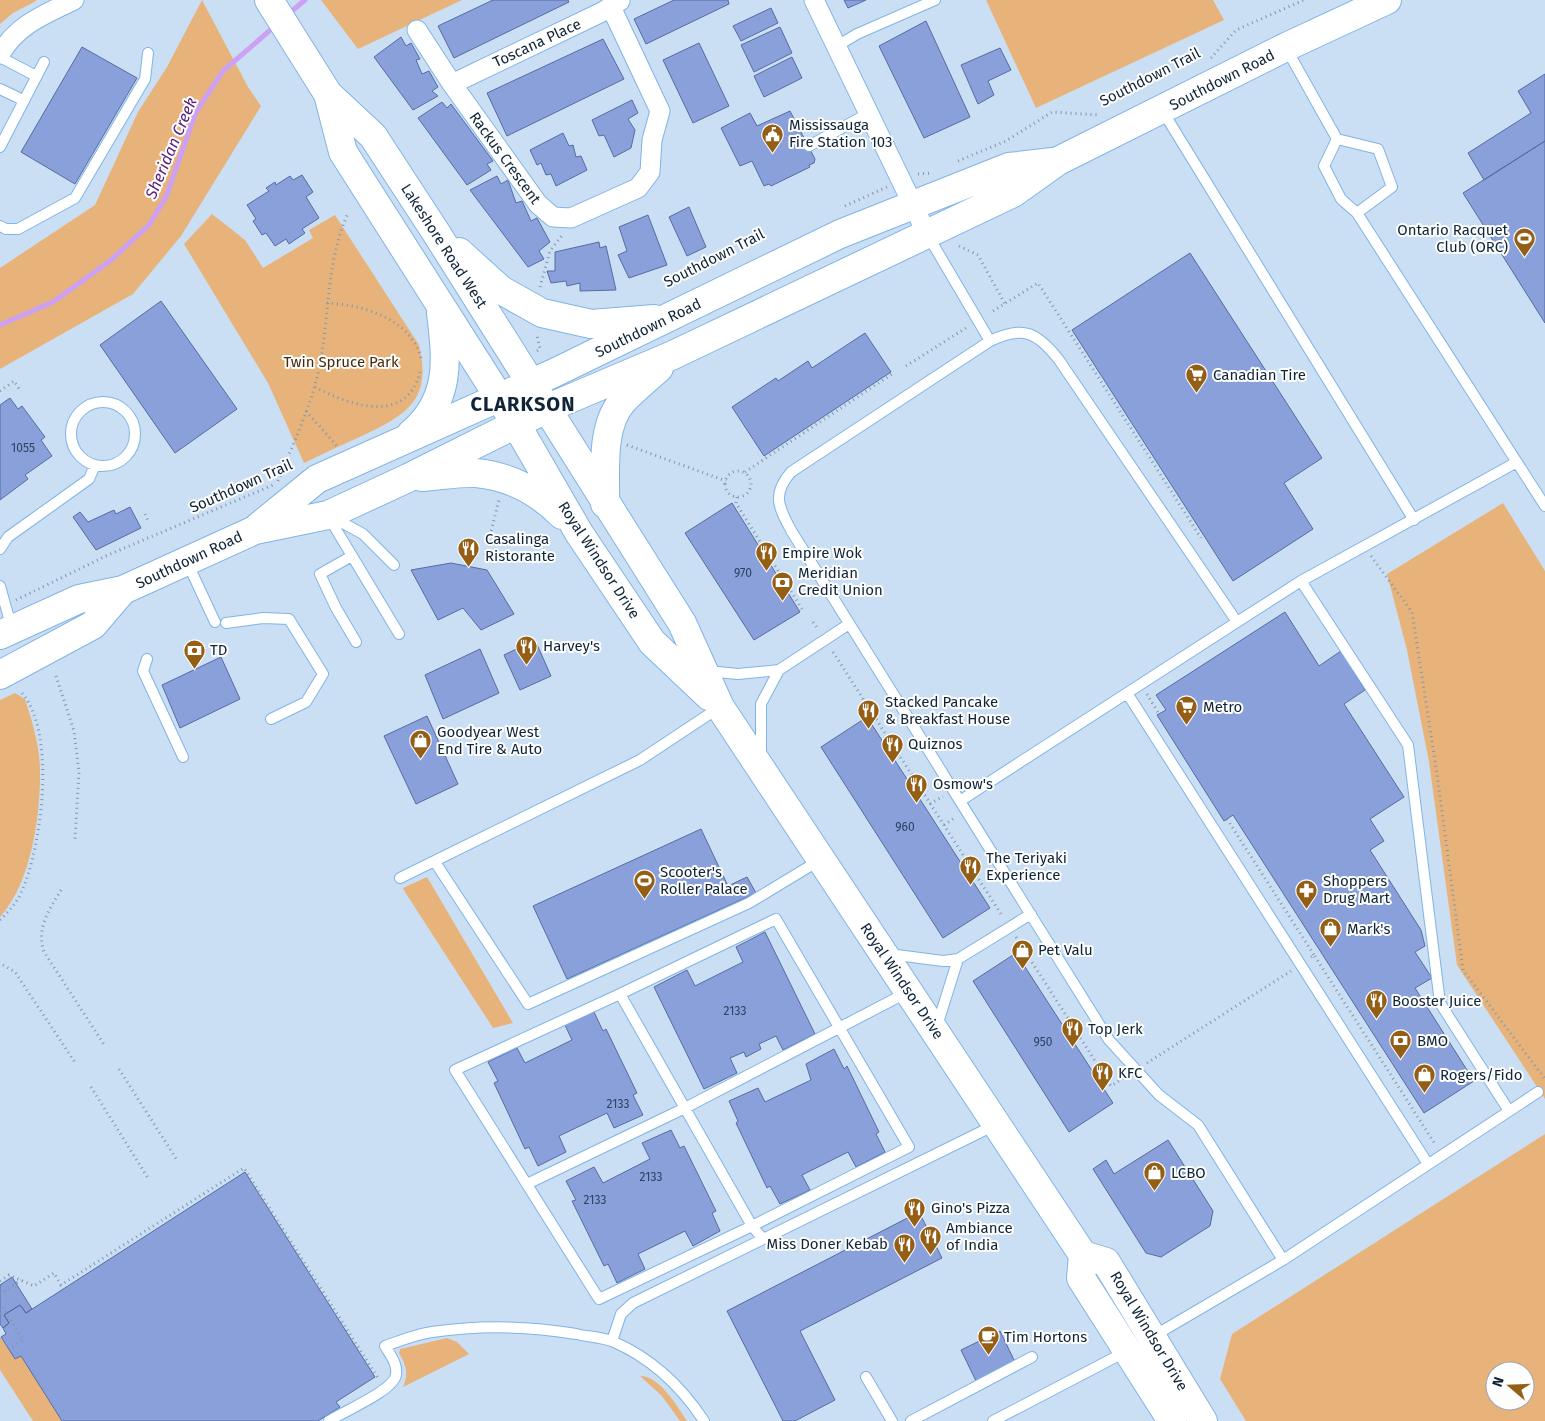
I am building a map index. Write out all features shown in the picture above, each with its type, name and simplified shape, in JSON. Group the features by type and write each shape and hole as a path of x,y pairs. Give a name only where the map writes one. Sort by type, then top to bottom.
{"main road":[{"name":"Lakeshore Road West","path":"269,0 328,94 373,136 548,408"},
{"name":"Southdown Road","path":"6,632 79,599 123,590 255,530 328,515 408,478 548,408 673,355 1013,193 1058,161 1286,47 1387,0"},
{"name":"Lakeshore Road West","path":"328,94 342,152 499,398"},
{"name":"Southdown Road","path":"255,530 317,479 532,383 840,234 1008,168 1058,161"},
{"path":"435,231 501,290 542,313 591,324 670,317"},
{"path":"402,440 426,420 437,401 444,378 445,344 441,307"},
{"path":"605,504 608,439 611,421 621,403 673,355"},
{"name":"Royal Windsor Drive","path":"499,398 579,533 652,642 720,707"},
{"name":"Royal Windsor Drive","path":"548,408 605,504 682,623 720,707 1083,1255 1081,1278 1140,1344 1203,1421"},
{"path":"408,478 475,473 529,488 552,505 579,533"},
{"name":"Southdown Road","path":"8,680 93,625 123,590"},
{"name":"Royal Windsor Drive","path":"1140,1344 1172,1421"}],"street":[{"path":"0,55 8,40 22,27 74,0"},
{"path":"814,0 927,234"},
{"name":"Rackus Crescent","path":"417,30 452,84 538,204 547,214 553,217 571,218 638,188 647,178 651,167 652,140 660,111 616,3"},
{"name":"Toscana Place","path":"452,84 616,3"}],"lane":[{"path":"837,46 857,34 935,0"},
{"path":"1286,47 1337,139 1378,149 1392,187 1357,213"},
{"path":"0,226 6,229 18,229 75,198 145,79 148,54"},
{"path":"0,55 36,76"},
{"path":"0,147 44,62"},
{"path":"0,89 23,100"},
{"path":"1162,110 1414,520"},
{"path":"809,146 869,113"},
{"path":"1337,139 1324,166 1341,199 1357,213 1545,506"},
{"path":"927,234 990,341"},
{"path":"1237,622 1045,342 1032,334 1019,332 1005,334 990,341 791,472 782,482 778,498 781,513 1110,1040 1158,1095 1198,1125 1284,1260"},
{"path":"107,402 117,405 126,412 134,426 134,443 129,453 122,460 113,465 95,465 77,454 71,436 72,425 77,415 85,407 107,402"},
{"path":"960,801 1301,581 1517,462"},
{"path":"0,549 8,537 89,478 95,465"},
{"path":"328,515 399,634"},
{"path":"328,515 363,534 394,565"},
{"path":"352,556 320,574 336,608 356,642"},
{"path":"187,562 221,622 263,618 289,618 323,674 306,702 271,719"},
{"path":"1301,581 1408,745 1440,1003 1510,1111"},
{"path":"0,586 6,632"},
{"path":"762,770 761,704 779,670 849,624"},
{"path":"146,659 143,671 183,757"},
{"path":"703,670 724,674 779,670"},
{"path":"1127,693 1428,1164"},
{"path":"400,878 640,760 720,707"},
{"path":"435,862 528,1004 749,903 821,860"},
{"path":"883,953 925,960 958,959 1031,914"},
{"path":"776,919 909,1147 752,1226 599,1298 455,1070 620,994 776,919"},
{"path":"935,1032 958,959"},
{"path":"527,1184 685,1108 909,992"},
{"path":"620,994 752,1226 764,1239"},
{"path":"994,1421 1140,1344 1284,1260 1538,1092"},
{"path":"612,1341 621,1314 633,1303 996,1124"},
{"path":"329,1421 388,1388 396,1376 395,1362 385,1346 431,1332 508,1326 540,1329 612,1341 646,1359 668,1376 692,1403 704,1421"},
{"path":"911,1421 1032,1357"},
{"path":"866,1377 892,1421"}],"path":[{"name":"Southdown Trail","path":"1204,62 1213,58 1236,30 1304,0"},
{"name":"Southdown Trail","path":"955,162 1006,141 1052,112 1102,115"},
{"path":"912,176 938,170"},
{"path":"838,210 883,188"},
{"path":"277,483 315,388 324,342 327,303 336,244 348,213"},
{"path":"538,294 550,251 568,228"},
{"path":"959,246 978,254 1005,304"},
{"path":"993,311 1038,283 1201,538"},
{"path":"315,388 355,404 370,407 386,406 401,401 414,390 420,374 421,357 415,343 393,322 364,308 327,303"},
{"path":"906,366 966,328"},
{"path":"534,353 540,350 537,332"},
{"path":"726,481 733,472 745,472 892,374"},
{"path":"0,391 14,381 20,390"},
{"path":"306,411 343,452"},
{"path":"626,444 726,481"},
{"path":"726,481 729,493 737,497 746,495 751,488 751,479 745,472"},
{"name":"Southdown Trail","path":"34,592 108,556 285,479"},
{"path":"485,555 500,495"},
{"path":"737,497 736,503 802,608"},
{"path":"145,514 148,521"},
{"path":"1364,547 1412,612 1437,774 1463,970 1545,1079"},
{"path":"813,622 818,629"},
{"path":"833,652 1001,914"},
{"path":"56,676 74,731 78,764 75,839"},
{"path":"0,920 10,911 20,894 30,868 39,820 42,757 38,727 28,699 8,680"},
{"path":"1145,696 1147,694 1160,714"},
{"path":"930,804 945,794"},
{"path":"944,825 959,815"},
{"path":"1227,819 1442,1155"},
{"path":"61,890 42,924 40,939 44,952 105,1046"},
{"path":"1014,935 1111,1086 1126,1077"},
{"path":"3,965 16,972 76,1064"},
{"path":"1146,1064 1291,970"},
{"path":"119,1069 177,1160"},
{"path":"91,1087 148,1178"},
{"path":"0,1281 9,1275 34,1286 54,1273 61,1285 244,1168 378,1378 370,1383"},
{"path":"0,1294 21,1280"},
{"path":"0,1304 23,1340 12,1347"}],"green space":[{"path":"0,0 36,1 13,13 0,24"},
{"path":"202,0 248,87 261,106 181,236 133,294 0,369 0,268 95,205 138,112 167,67"},
{"path":"321,0 462,0 358,49"},
{"path":"986,0 1213,0 1224,20 1036,108"},
{"name":"Twin Spruce Park","path":"212,214 245,240 263,268 313,238 309,230 335,215 419,345 422,379 419,392 404,412 380,427 304,463 268,383 184,244"},
{"path":"1503,503 1545,571 1545,1099 1457,965 1429,762 1407,650 1387,574"},
{"path":"15,693 25,699 37,741 40,767 39,805 27,866 11,902 0,917 0,700"},
{"path":"427,877 513,1023 493,1028 405,892 403,888"},
{"path":"1545,1134 1545,1421 1246,1421 1220,1379 1232,1334"},
{"path":"0,1337 15,1359 21,1356 62,1421 33,1421 0,1370"},
{"path":"447,1338 457,1342 469,1354 403,1387 406,1373 405,1365 399,1353 400,1349"},
{"path":"640,1376 647,1377 661,1386 687,1421 680,1421 661,1395"}],"building":[{"path":"493,0 568,0 569,2 454,58 438,26"},
{"path":"674,0 728,0 729,4 646,44 634,19"},
{"path":"844,0 866,0 848,8"},
{"path":"771,8 778,23 741,41 733,26"},
{"path":"926,21 970,117 924,138 879,46"},
{"path":"780,27 792,53 754,72 741,45"},
{"path":"401,37 406,46 411,43 420,59 416,60 422,74 429,71 438,87 432,91 438,96 413,110 374,57"},
{"path":"603,39 624,79 507,136 487,93"},
{"path":"699,43 729,106 693,123 663,60"},
{"path":"82,47 137,78 75,184 21,152"},
{"path":"1000,48 1011,70 988,81 994,95 978,104 961,65"},
{"path":"792,57 802,78 764,97 754,76"},
{"path":"1545,74 1545,141 1484,180 1468,153 1531,113 1518,91"},
{"path":"632,100 638,113 628,119 635,130 631,148 614,157 604,135 599,136 592,120"},
{"path":"442,102 447,108 451,104 493,161 487,164 491,170 467,185 418,118"},
{"name":"Mississauga Fire Station 103","path":"790,111 815,159 814,163 809,165 810,167 771,186 769,184 764,186 752,161 740,166 721,128 750,113 757,126"},
{"path":"563,133 569,146 573,145 576,157 581,156 587,170 556,186 551,174 546,175 541,163 537,165 530,150"},
{"name":"Ontario Racquet Club (ORC)","path":"1545,141 1545,323 1463,193"},
{"path":"302,175 313,192 306,197 319,218 302,229 305,233 289,244 286,239 275,246 266,233 262,235 253,221 256,219 247,205 269,191 266,188 275,182 276,185 290,176 293,180"},
{"path":"497,176 501,184 508,180 516,203 522,201 531,221 537,218 550,242 539,251 544,259 528,267 470,190"},
{"path":"689,207 706,247 687,256 669,217"},
{"path":"648,215 667,265 629,278 618,255 627,251 619,227"},
{"path":"599,242 600,248 606,246 616,290 580,291 580,283 567,286 566,281 551,283 547,271 555,271 555,252"},
{"name":"Canadian Tire","path":"1190,253 1322,458 1284,483 1313,529 1233,581 1072,330"},
{"path":"161,301 237,409 175,453 100,345"},
{"path":"865,333 891,372 764,456 732,407 776,378 778,381 808,361 812,368"},
{"path":"10,398 18,409 22,406 45,437 41,440 52,456 25,475 28,479 0,500 0,405"},
{"path":"732,503 800,612 754,640 685,533"},
{"path":"130,507 141,528 96,550 73,517 80,512 88,522 114,510 116,514"},
{"path":"451,563 487,570 514,614 481,630 463,608 438,620 411,570"},
{"path":"1285,612 1319,666 1341,651 1365,690 1344,704 1404,797 1370,819 1384,841 1370,850 1421,930 1425,946 1415,952 1432,978 1415,988 1474,1081 1424,1113 1233,815 1224,821 1157,715 1166,710 1156,695"},
{"name":"Harvey's","path":"535,640 551,676 520,690 504,655"},
{"path":"480,649 499,693 443,719 425,675"},
{"path":"221,657 240,699 180,728 162,685"},
{"name":"Goodyear West End Tire & Auto","path":"427,716 458,784 416,804 384,736"},
{"path":"867,717 990,908 943,938 821,747"},
{"name":"Scooter's Roller Palace","path":"701,829 728,886 747,877 756,893 567,979 533,906"},
{"path":"765,932 815,1034 783,1050 776,1036 759,1044 761,1049 746,1057 744,1052 730,1058 737,1073 704,1089 654,987 687,970 695,986 743,962 736,947"},
{"path":"1016,953 1113,1103 1069,1132 973,981"},
{"path":"594,1012 603,1031 606,1029 637,1093 633,1095 643,1115 614,1128 607,1113 559,1136 566,1152 538,1166 529,1147 525,1149 494,1083 498,1081 488,1062 517,1048 525,1063 572,1040 565,1025"},
{"path":"834,1049 844,1069 847,1066 879,1132 876,1134 885,1152 856,1167 848,1152 802,1175 810,1190 780,1204 770,1186 767,1188 736,1123 738,1121 729,1101 758,1088 765,1102 811,1080 806,1064"},
{"path":"671,1130 680,1148 684,1146 716,1211 712,1213 720,1231 693,1246 685,1231 638,1254 645,1269 617,1283 608,1264 604,1266 572,1201 576,1200 566,1181 594,1167 603,1183 650,1159 642,1143"},
{"name":"LCBO","path":"1168,1140 1213,1211 1210,1226 1161,1257 1146,1253 1093,1169 1106,1160 1114,1174"},
{"path":"245,1172 375,1377 336,1402 340,1407 318,1421 62,1421 21,1356 15,1359 1,1337 6,1334 3,1328 9,1323 4,1315 20,1305 26,1313"},
{"path":"919,1212 942,1258 800,1331 835,1400 795,1421 783,1421 727,1311"},
{"path":"12,1277 32,1309 26,1313 20,1305 4,1315 9,1323 3,1328 0,1324 0,1285"},
{"name":"Tim Hortons","path":"1000,1331 1015,1362 976,1381 961,1350"}],"waterway":[{"name":"Sheridan Creek","path":"287,15 305,0"},
{"name":"Sheridan Creek","path":"0,325 53,302 110,261 149,225 166,197 196,112 223,71 275,26"}],"place":[{"name":"Mississauga Fire Station 103","path":"773,153"},
{"name":"Ontario Racquet Club (ORC)","path":"1524,258"},
{"name":"Canadian Tire","path":"1197,394"},
{"name":"Casalinga Ristorante","path":"469,567"},
{"name":"Empire Wok","path":"766,572"},
{"name":"Meridian Credit Union","path":"782,601"},
{"name":"Harvey's","path":"527,665"},
{"name":"TD","path":"194,669"},
{"name":"Metro","path":"1187,726"},
{"name":"Stacked Pancake & Breakfast House","path":"869,730"},
{"name":"Goodyear West End Tire & Auto","path":"421,760"},
{"name":"Quiznos","path":"892,763"},
{"name":"Osmow's","path":"917,803"},
{"name":"The Teriyaki Experience","path":"970,886"},
{"name":"Scooter's Roller Palace","path":"644,900"},
{"name":"Shoppers Drug Mart","path":"1307,909"},
{"name":"Mark's","path":"1331,948"},
{"name":"Pet Valu","path":"1022,969"},
{"name":"Booster Juice","path":"1376,1020"},
{"name":"Top Jerk","path":"1072,1048"},
{"name":"BMO","path":"1401,1060"},
{"name":"KFC","path":"1102,1092"},
{"name":"Rogers/Fido","path":"1424,1094"},
{"name":"LCBO","path":"1155,1192"},
{"name":"Gino's Pizza","path":"915,1227"},
{"name":"Ambiance of India","path":"930,1256"},
{"name":"Miss Doner Kebab","path":"904,1263"},
{"name":"Tim Hortons","path":"988,1356"}],"district":[{"name":"CLARKSON","path":"523,404"}]}
